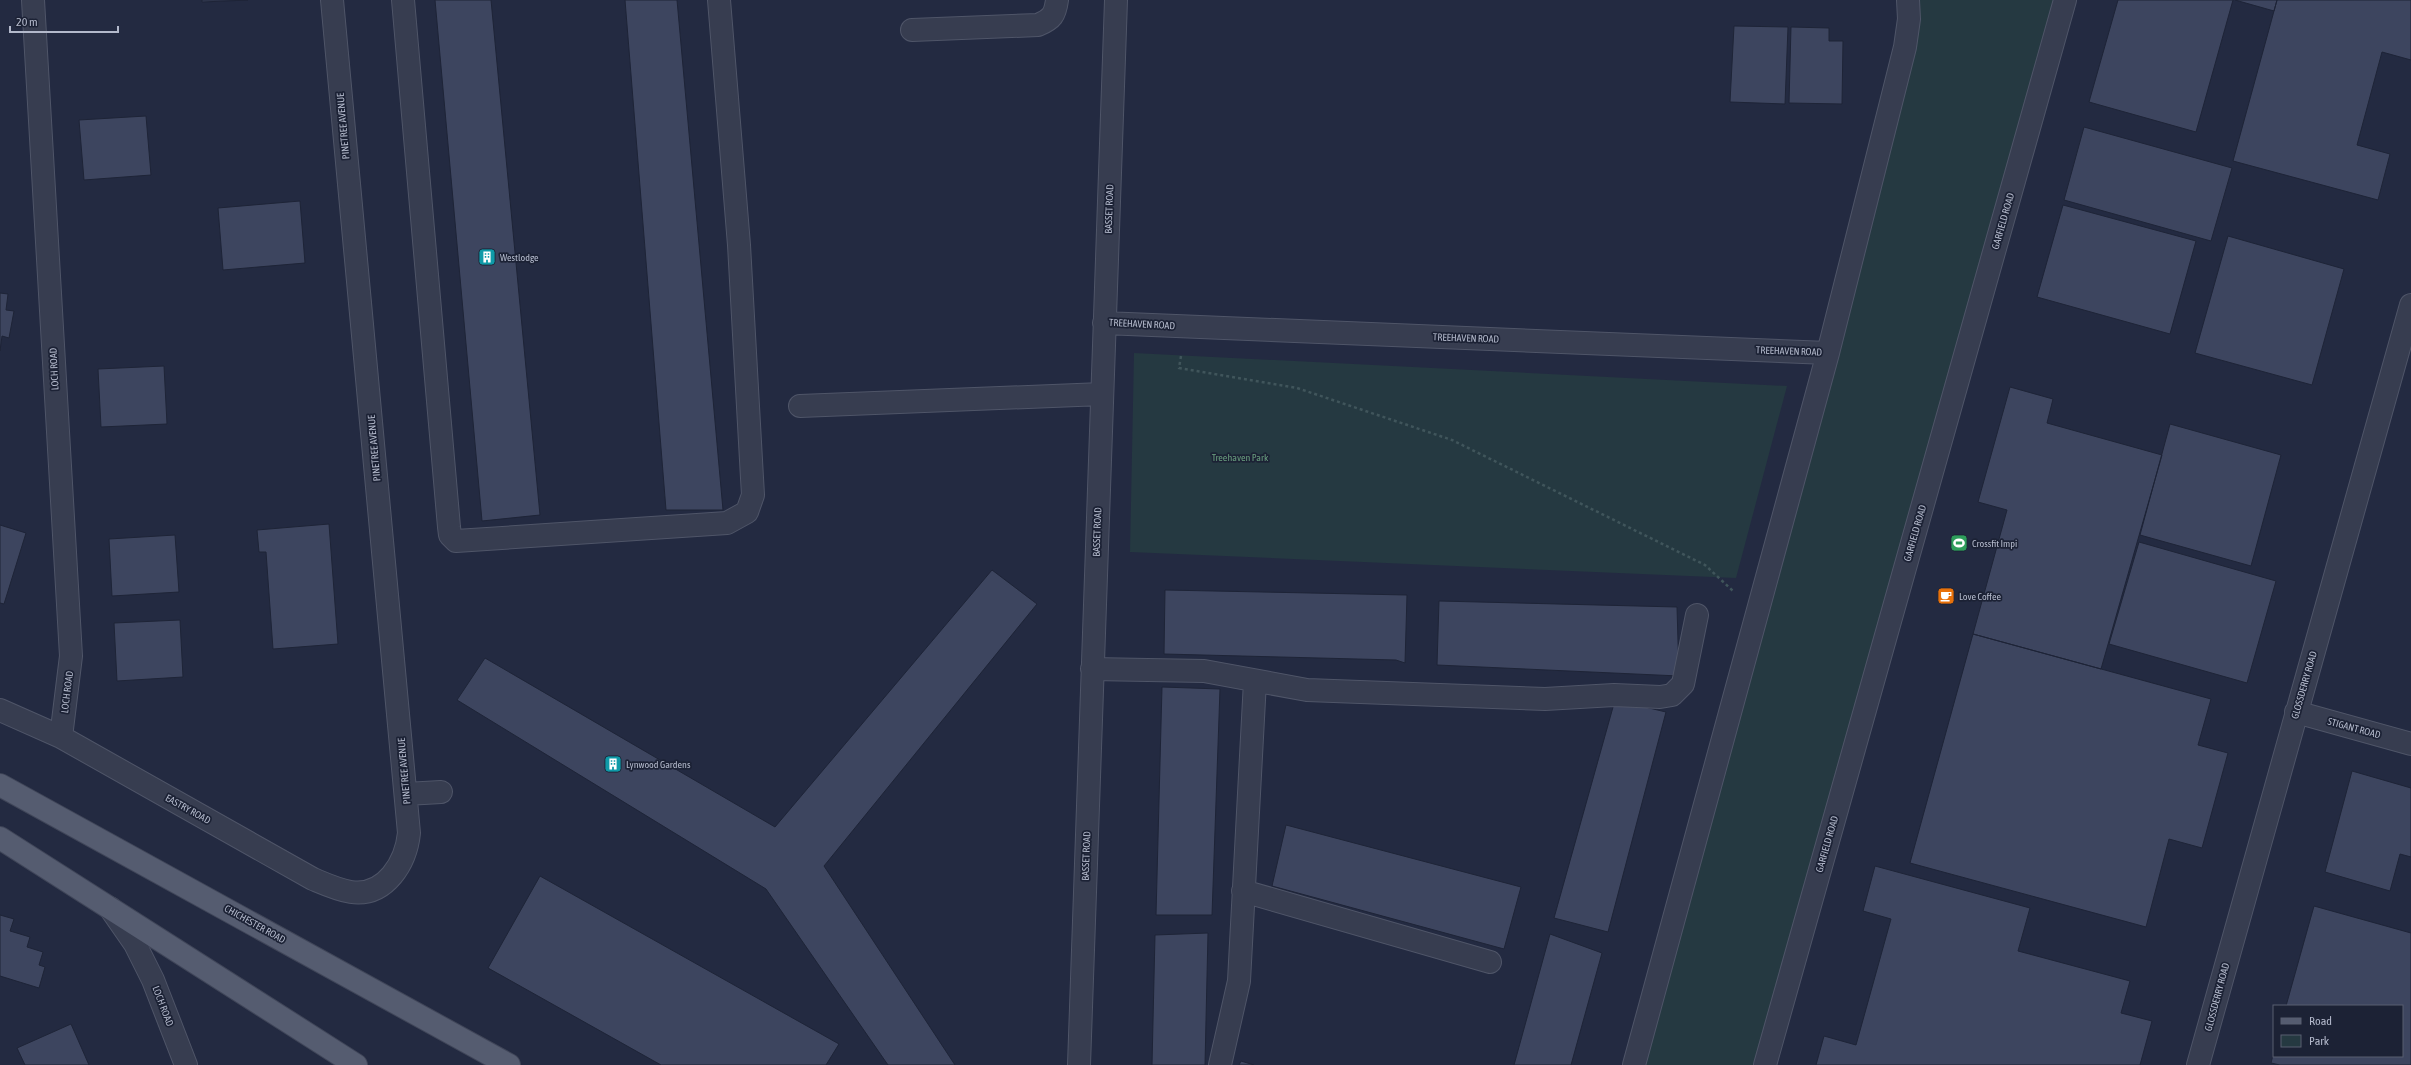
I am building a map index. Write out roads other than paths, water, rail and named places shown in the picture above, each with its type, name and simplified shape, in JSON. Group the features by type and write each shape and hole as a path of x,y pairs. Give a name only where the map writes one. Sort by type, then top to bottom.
{"main road":[{"name":"CHICHESTER ROAD","path":"0,785 509,1065"},
{"path":"0,838 110,908 334,1059 356,1065"}],"street":[{"name":"LOCH ROAD","path":"33,0 71,656 61,737"},
{"name":"PINETREE AVENUE","path":"332,0 410,833 408,847 403,862 391,877 379,886"},
{"path":"403,0 449,527 453,539 462,541 727,523 748,512 753,495 738,245 719,0"},
{"path":"912,30 1038,25 1050,20 1055,14 1057,0"},
{"name":"BASSET ROAD","path":"1079,1065 1116,0"},
{"path":"1634,1065 1828,353 1904,47 1909,19 1908,0"},
{"name":"GARFIELD ROAD","path":"1765,1065 2065,0"},
{"name":"GLOSSDERRY ROAD","path":"2198,1065 2411,305"},
{"name":"TREEHAVEN ROAD","path":"1104,323 1828,353"},
{"path":"800,406 1102,394"},
{"path":"1092,669 1204,671 1307,690 1545,699 1614,695 1660,698 1672,695 1683,684 1697,614"},
{"path":"1220,1065 1239,982 1255,681"},
{"name":"EASTRY ROAD","path":"0,710 61,737 313,879 352,892 366,891 379,886"},
{"name":"STIGANT ROAD","path":"2296,712 2411,744"},
{"path":"406,794 441,792"},
{"path":"1244,891 1490,962"},
{"name":"LOCH ROAD","path":"110,908 135,944 153,980 186,1065"}],"place":[{"name":"Westlodge","path":"487,257"},
{"name":"Crossfit Impi","path":"1959,543"},
{"name":"Love Coffee","path":"1946,596"},
{"name":"Lynwood Gardens","path":"613,764"}],"park label":[{"name":"Treehaven Park","path":"1240,457"}]}
